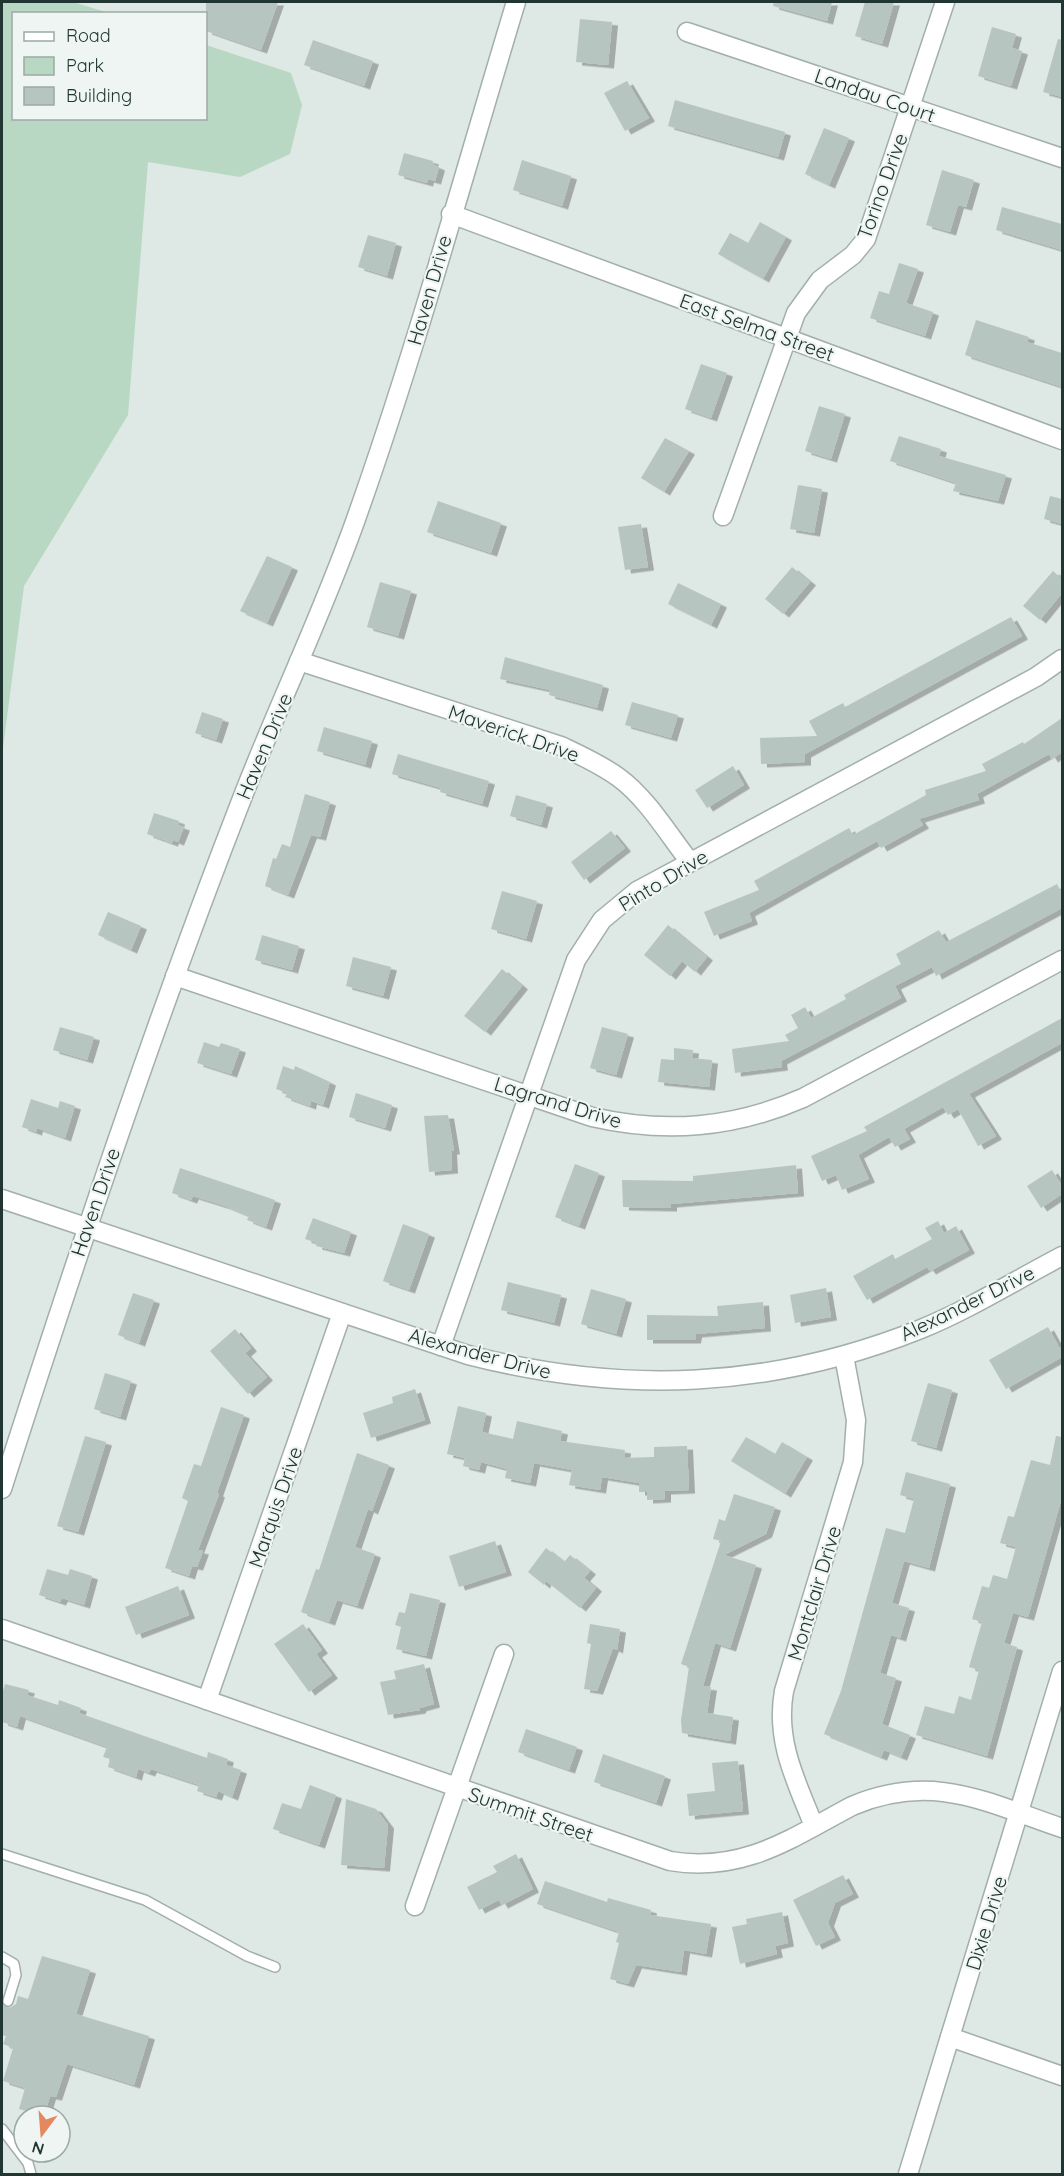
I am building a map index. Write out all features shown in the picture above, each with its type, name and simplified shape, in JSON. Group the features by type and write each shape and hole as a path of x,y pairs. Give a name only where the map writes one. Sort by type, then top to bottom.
{"street":[{"name":"Haven Drive","path":"2,1488 86,1227 175,976 242,799 359,510 516,2"},
{"name":"Torino Drive","path":"723,516 796,312 820,280 854,255 866,239 945,2"},
{"name":"Landau Court","path":"687,32 1062,158"},
{"name":"East Selma Street","path":"451,214 1062,440"},
{"name":"Pinto Drive","path":"441,1346 576,960 592,933 624,900 690,862 1036,677 1062,659"},
{"name":"Maverick Drive","path":"299,661 561,746 582,756 619,778 635,792 690,862"},
{"name":"Lagrand Drive","path":"175,976 592,1117 640,1126 688,1127 759,1115 803,1098 1062,960"},
{"name":"Alexander Drive","path":"2,1199 441,1346 537,1371 633,1381 740,1377 844,1356 924,1328 1062,1256"},
{"name":"Marquis Drive","path":"207,1700 342,1313"},
{"name":"Montclair Drive","path":"814,1826 788,1762 783,1745 780,1715 784,1691 853,1462 856,1434 855,1406 844,1356"},
{"name":"Summit Street","path":"2,1629 651,1856 689,1864 729,1863 749,1858 869,1799 924,1789 961,1794 1062,1828"},
{"path":"416,1906 504,1654"},
{"name":"Dixie Drive","path":"908,2175 1062,1671"},
{"path":"950,2037 1062,2076"}],"lane":[{"path":"2,1854 145,1900 237,1951 275,1967"},
{"path":"2,1957 14,1964 16,1975 8,2001"},
{"path":"2,2129 28,2163 30,2175"}],"green space":[{"path":"2,2 73,2 106,12 12,12 12,120 207,120 207,45 291,73 302,105 290,154 240,177 148,162 128,415 24,586 2,756"}],"building":[{"path":"206,2 278,2 261,50 207,31"},
{"path":"774,2 832,2 827,21 773,6"},
{"path":"865,2 894,2 882,44 855,36"},
{"path":"580,19 612,22 608,65 576,62"},
{"path":"992,27 1016,34 1012,48 1022,51 1011,86 978,76"},
{"path":"1058,39 1062,40 1062,97 1043,92"},
{"path":"313,40 373,61 364,86 304,65"},
{"path":"627,81 649,118 625,131 604,93"},
{"path":"675,100 785,132 778,157 668,126"},
{"path":"824,128 849,138 829,185 805,174"},
{"path":"404,153 433,161 432,164 439,167 435,181 428,179 427,183 398,175"},
{"path":"522,160 571,176 562,206 513,190"},
{"path":"942,170 974,180 966,207 958,205 950,232 926,225"},
{"path":"1002,207 1062,224 1062,250 996,230"},
{"path":"760,222 786,237 763,279 718,254 730,233 748,243"},
{"path":"368,235 396,243 387,276 358,267"},
{"path":"899,263 918,269 906,303 933,312 925,336 870,318 879,291 889,294"},
{"path":"976,320 1029,337 1027,342 1062,353 1062,387 965,355"},
{"path":"701,364 727,373 711,418 685,409"},
{"path":"819,406 845,414 831,459 805,451"},
{"path":"899,436 941,449 939,456 1006,475 998,501 953,491 956,483 890,461"},
{"path":"665,438 689,451 664,492 641,478"},
{"path":"798,485 822,489 814,533 790,529"},
{"path":"1050,496 1062,499 1062,524 1044,519"},
{"path":"438,501 501,523 491,553 427,532"},
{"path":"641,524 648,567 625,570 618,527"},
{"path":"267,556 292,567 267,623 240,611"},
{"path":"792,567 810,582 783,614 765,599"},
{"path":"1053,571 1062,579 1062,593 1040,620 1023,606"},
{"path":"380,582 411,591 398,636 367,627"},
{"path":"678,583 721,604 711,625 668,604"},
{"path":"1011,617 1022,636 805,754 805,762 761,764 760,738 817,736 809,721 843,703 845,707"},
{"path":"505,657 603,685 597,708 549,695 550,690 500,679"},
{"path":"632,702 678,715 671,738 625,725"},
{"path":"202,712 223,719 216,740 195,733"},
{"path":"1062,718 1062,752 1052,759 1049,754 977,794 979,800 919,819 923,825 881,848 877,841 749,913 752,921 714,936 704,912 759,890 754,881 849,828 853,835 926,795 925,790 986,771 982,764 1023,742 1024,744"},
{"path":"324,727 372,741 365,765 317,751"},
{"path":"398,754 489,781 482,804 440,792 441,788 392,774"},
{"path":"733,766 744,785 707,808 695,790"},
{"path":"305,794 330,802 320,837 311,835 288,895 265,886 273,858 276,859 282,844 290,847"},
{"path":"516,795 547,804 541,825 510,816"},
{"path":"154,813 179,821 178,825 184,827 178,842 173,840 172,843 147,834"},
{"path":"611,831 625,848 584,880 571,862"},
{"path":"1057,884 1062,894 1062,908 936,976 932,967 895,986 901,998 781,1061 782,1067 735,1073 732,1049 789,1041 785,1035 798,1028 791,1015 805,1007 811,1018 846,999 844,995 901,964 896,954 939,930 946,942"},
{"path":"502,891 537,901 526,939 491,929"},
{"path":"108,912 141,926 131,950 98,935"},
{"path":"668,925 707,957 695,972 682,961 670,976 644,955"},
{"path":"262,935 299,946 292,970 255,960"},
{"path":"353,957 391,967 383,996 346,986"},
{"path":"502,969 522,986 485,1032 464,1016"},
{"path":"1062,1018 1062,1043 969,1094 996,1136 978,1146 958,1109 948,1115 943,1107 904,1129 910,1139 895,1147 889,1137 858,1155 869,1179 842,1190 836,1175 822,1181 811,1156 867,1131 864,1127"},
{"path":"60,1027 94,1037 87,1060 53,1050"},
{"path":"602,1027 628,1034 616,1075 590,1068"},
{"path":"204,1042 219,1047 221,1043 240,1049 231,1074 197,1063"},
{"path":"674,1048 693,1050 692,1058 712,1060 709,1087 658,1082 661,1059 674,1060"},
{"path":"283,1066 294,1070 295,1066 330,1082 323,1105 311,1101 310,1106 285,1097 287,1093 276,1089"},
{"path":"356,1093 392,1105 385,1128 349,1117"},
{"path":"31,1099 58,1108 60,1101 75,1106 65,1138 37,1128 36,1132 22,1127"},
{"path":"448,1115 454,1151 451,1151 452,1170 429,1172 424,1116"},
{"path":"575,1164 599,1173 579,1226 555,1217"},
{"path":"796,1165 798,1193 671,1204 671,1208 623,1207 622,1180 693,1181 693,1176"},
{"path":"180,1168 275,1200 266,1227 247,1220 249,1216 225,1206 193,1196 191,1200 172,1193"},
{"path":"1052,1170 1062,1186 1062,1194 1041,1208 1027,1186"},
{"path":"313,1218 351,1232 344,1253 316,1246 317,1243 305,1239"},
{"path":"938,1221 944,1233 956,1226 969,1250 930,1271 927,1267 867,1300 853,1276 893,1254 895,1259 932,1239 925,1228"},
{"path":"403,1224 429,1234 409,1290 383,1281"},
{"path":"508,1282 561,1295 554,1323 501,1310"},
{"path":"826,1288 831,1317 795,1323 790,1295"},
{"path":"591,1289 626,1299 616,1334 581,1324"},
{"path":"133,1293 154,1300 139,1343 118,1335"},
{"path":"763,1302 765,1328 696,1334 695,1340 647,1340 647,1315 718,1316 717,1306"},
{"path":"1048,1327 1059,1347 1062,1348 1062,1357 1006,1389 989,1360"},
{"path":"235,1329 251,1348 245,1353 267,1377 248,1394 210,1351"},
{"path":"105,1373 131,1381 120,1417 94,1409"},
{"path":"928,1383 952,1390 936,1448 911,1441"},
{"path":"415,1389 425,1420 371,1438 363,1413 393,1403 392,1397"},
{"path":"458,1406 486,1413 482,1432 513,1439 517,1421 562,1431 560,1441 625,1450 624,1458 654,1457 654,1447 687,1446 689,1490 665,1491 665,1499 647,1500 647,1492 639,1492 639,1483 602,1477 600,1490 569,1485 572,1470 534,1463 530,1483 505,1478 507,1469 481,1462 479,1470 463,1466 465,1458 447,1454"},
{"path":"221,1407 244,1415 217,1493 219,1494 198,1550 203,1551 197,1567 192,1566 189,1576 165,1568 188,1501 182,1498 194,1464 201,1466"},
{"path":"85,1436 106,1442 78,1532 57,1526"},
{"path":"1056,1436 1062,1437 1062,1497 1028,1617 1013,1613 1004,1643 1017,1647 987,1756 916,1735 925,1706 954,1714 959,1696 971,1700 979,1670 969,1667 982,1622 972,1619 982,1586 989,1588 993,1575 1007,1579 1016,1547 1000,1543 1008,1516 1014,1517 1031,1460 1050,1465"},
{"path":"746,1437 775,1454 782,1442 807,1457 785,1494 731,1461"},
{"path":"357,1453 389,1465 372,1511 368,1509 355,1547 375,1554 357,1606 337,1600 329,1622 301,1612 316,1569 319,1570"},
{"path":"906,1472 950,1484 929,1568 904,1561 892,1603 909,1608 900,1638 891,1635 880,1673 896,1678 882,1724 910,1735 901,1757 884,1750 881,1757 824,1734 841,1691 886,1528 905,1533 914,1499 900,1495"},
{"path":"734,1494 775,1507 766,1534 724,1555 756,1565 730,1648 715,1643 703,1686 711,1687 707,1713 733,1717 730,1741 682,1733 681,1720 689,1667 681,1664 721,1541 713,1539 719,1519 725,1521"},
{"path":"495,1541 506,1572 459,1587 449,1556"},
{"path":"546,1548 564,1562 570,1555 590,1571 584,1578 596,1588 580,1608 546,1581 544,1585 528,1572"},
{"path":"47,1569 68,1575 70,1569 92,1576 84,1605 62,1598 60,1602 39,1595"},
{"path":"178,1586 189,1615 136,1635 125,1607"},
{"path":"410,1593 440,1600 426,1656 396,1649 401,1627 395,1625 399,1612 405,1613"},
{"path":"303,1624 322,1650 316,1654 332,1675 309,1692 274,1644"},
{"path":"590,1624 620,1629 617,1650 613,1648 597,1691 584,1689 591,1644 587,1643"},
{"path":"424,1664 434,1704 420,1708 420,1710 388,1715 380,1682 396,1679 394,1671"},
{"path":"5,1684 29,1690 27,1695 58,1705 59,1700 81,1708 79,1713 207,1758 208,1752 228,1759 226,1765 241,1770 232,1797 218,1791 216,1797 197,1791 199,1785 151,1769 149,1773 138,1769 136,1777 108,1767 110,1759 103,1757 107,1747 20,1716 17,1727 2,1722 2,1694"},
{"path":"526,1729 577,1747 569,1770 518,1752"},
{"path":"603,1754 665,1776 656,1803 594,1782"},
{"path":"738,1761 743,1811 689,1816 687,1794 715,1791 712,1763"},
{"path":"310,1785 336,1795 319,1845 273,1829 282,1803 301,1809"},
{"path":"346,1799 376,1809 388,1825 384,1868 341,1865"},
{"path":"516,1854 533,1889 502,1905 499,1900 479,1910 467,1887 497,1872 493,1866"},
{"path":"843,1875 853,1894 835,1903 828,1923 835,1937 816,1946 793,1900"},
{"path":"545,1881 607,1902 608,1898 651,1910 650,1915 711,1924 706,1954 684,1950 681,1972 636,1965 628,1984 610,1979 619,1943 616,1942 619,1932 537,1904"},
{"path":"782,1912 788,1943 775,1946 777,1954 740,1964 732,1927 747,1924 746,1919"},
{"path":"42,1956 90,1970 76,2014 149,2036 134,2085 67,2064 56,2097 50,2096 48,2104 20,2104 25,2088 3,2081 13,2048 3,2044 6,2036 2,2035 2,2003 9,2008 16,2004 18,1996 28,1999"}]}
